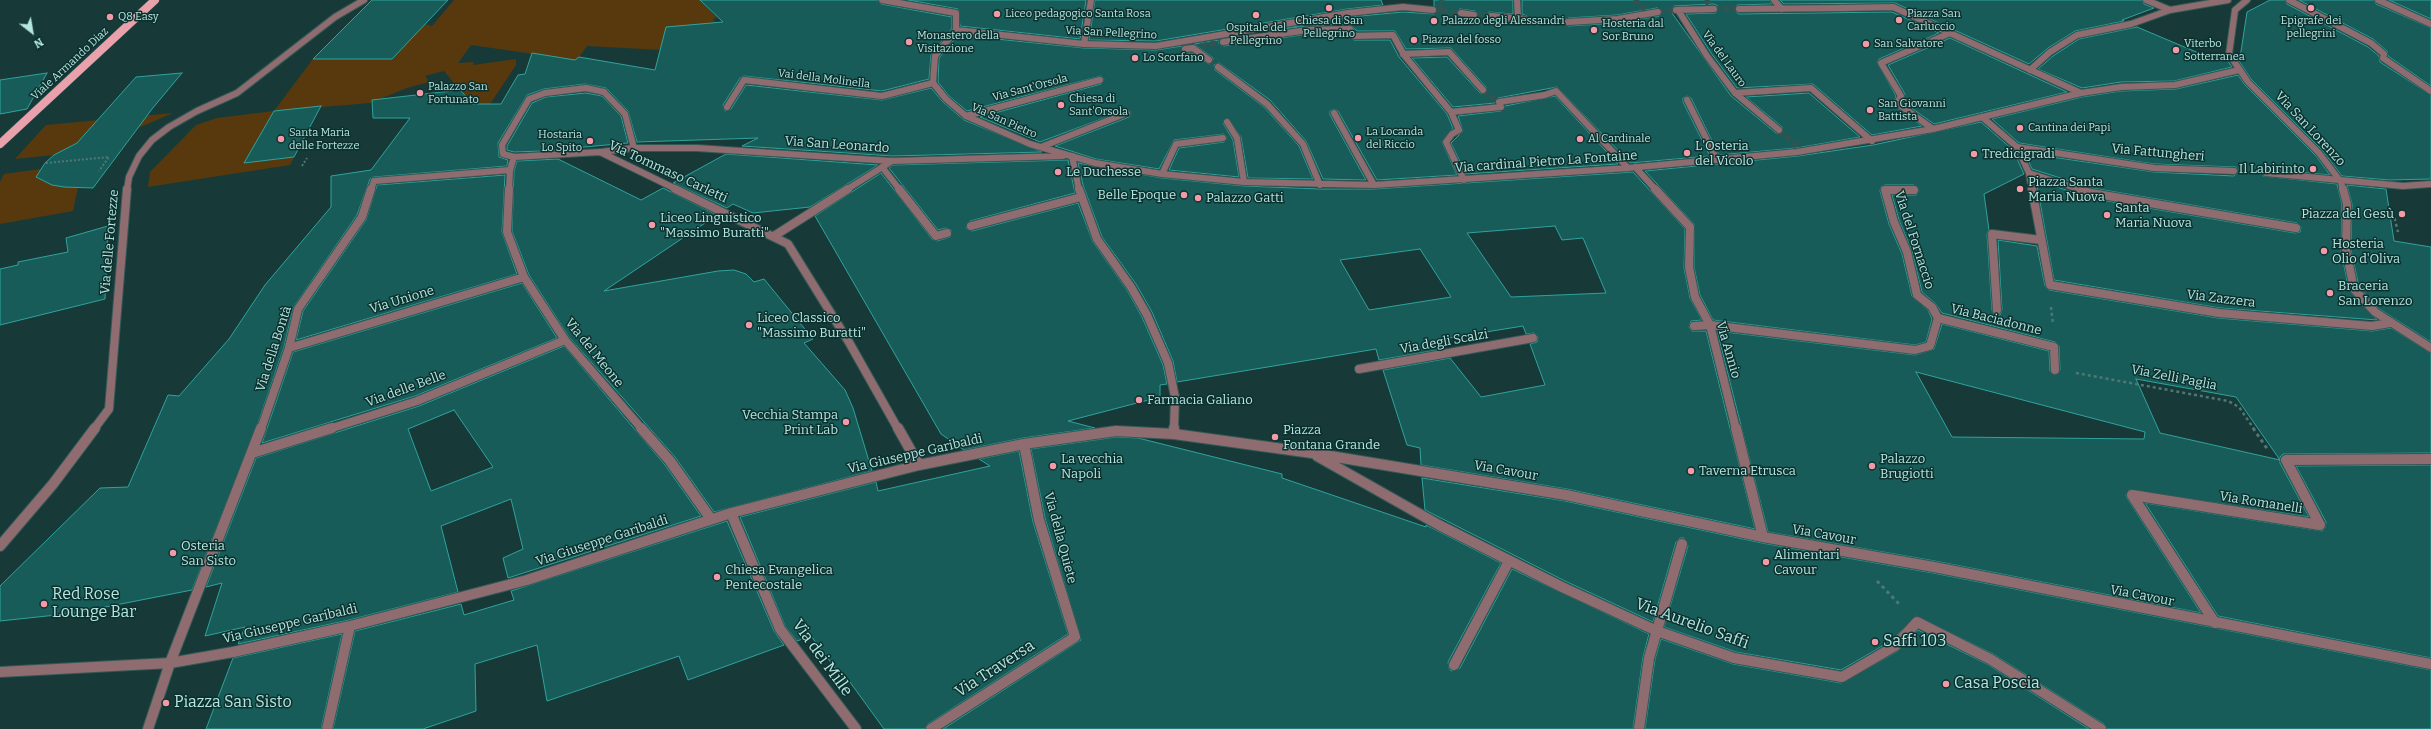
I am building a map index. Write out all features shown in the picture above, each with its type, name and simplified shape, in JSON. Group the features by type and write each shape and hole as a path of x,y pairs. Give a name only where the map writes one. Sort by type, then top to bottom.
{"main road":[{"name":"Viale Armando Diaz","path":"0,144 155,0"}],"street":[{"name":"Via delle Fortezze","path":"0,546 53,484 109,409 125,203 130,177 139,156 152,140 170,127 197,111 237,93 335,17 364,0"},
{"path":"882,0 956,14 956,30 935,56 933,83"},
{"path":"1084,44 1091,0"},
{"path":"1399,0 1403,7"},
{"path":"1774,0 1782,9"},
{"path":"2146,0 2170,10"},
{"path":"2030,70 2050,52 2077,35 2131,24 2170,10 2228,0"},
{"name":"Via San Lorenzo","path":"2247,0 2235,10 2229,54 2248,82 2319,153 2341,182 2347,204 2346,250 2354,289 2375,312 2431,348"},
{"path":"2289,0 2365,39 2384,54 2383,58 2431,91"},
{"path":"2378,0 2431,24"},
{"path":"1491,16 1521,18 1517,1"},
{"name":"Via del Lauro","path":"1709,4 1714,9 1677,10 1707,56 1735,93 1779,130"},
{"name":"Via San Pellegrino","path":"956,30 1084,44 1156,46 1403,7 1433,10"},
{"path":"1739,9 1893,7 2081,93"},
{"path":"1568,22 1618,19 1658,12"},
{"path":"1461,14 1474,15"},
{"path":"1223,42 1308,30 1350,29 1354,36 1393,35 1403,54 1451,112 1460,130 1452,134 1446,142 1464,180"},
{"path":"1933,129 1897,103 1901,96 1881,63 1950,33"},
{"path":"1185,49 1201,46"},
{"path":"1193,48 1209,60"},
{"path":"1403,54 1449,52 1483,90"},
{"path":"1218,67 1267,104 1303,144 1320,185"},
{"name":"Via cardinal Pietro La Fontaine","path":"1041,147 1096,163 1162,174 1244,182 1320,185 1374,185 1464,180 1717,160 1872,141 1933,129 2081,93 2121,87 2175,85 2239,70"},
{"name":"Vai della Molinella","path":"727,107 744,80 882,96 933,83"},
{"name":"Via Sant'Orsola","path":"966,116 1100,80"},
{"name":"Via San Pietro","path":"933,83 946,99 966,116 1041,147"},
{"path":"514,157 503,154 502,145 529,99 545,92 586,88 604,92 625,114 634,148"},
{"path":"1735,93 1811,88 1872,141"},
{"name":"Via Annio","path":"1451,112 1501,107 1497,101 1545,96 1547,93 1556,91 1690,227 1689,267 1695,297 1710,325 1763,537"},
{"path":"1687,100 1717,160"},
{"path":"1041,147 1127,113"},
{"path":"1334,113 1374,185"},
{"path":"1982,117 2017,147 2030,173 2050,285"},
{"path":"1227,122 1237,138 1244,182"},
{"path":"1162,174 1176,144 1223,138"},
{"name":"Via Fattungheri","path":"2017,147 2154,168 2234,171"},
{"name":"Via San Leonardo","path":"600,152 634,148 696,148 892,161 1072,156"},
{"name":"Via Tommaso Carletti","path":"514,157 600,152 788,244 850,344 919,465"},
{"path":"1072,156 1080,196 1097,239 1131,287 1147,315 1168,363 1175,397 1174,434"},
{"name":"Via del Meone","path":"514,157 510,170 507,232 524,277 565,340 670,461 711,519"},
{"path":"774,236 892,161"},
{"path":"882,167 936,236 947,233"},
{"name":"Via della Bontà","path":"170,663 252,452 289,348 298,309 362,217 374,181 510,170"},
{"path":"2030,173 2091,193 2296,228"},
{"path":"2266,173 2341,182 2403,186 2431,184"},
{"name":"Via del Fornaccio","path":"1914,190 1885,190 1894,222 1907,252 1917,295 1932,307 1938,318"},
{"path":"971,226 1080,196"},
{"path":"1997,310 1992,234 2042,243"},
{"name":"Via Unione","path":"289,348 403,312 524,277"},
{"name":"Via Zazzera","path":"2050,285 2219,313 2372,326 2390,323"},
{"name":"Via Baciadonne","path":"1710,325 1915,350 1930,346 1938,318 1999,331 2054,347"},
{"path":"1694,326 1710,325"},
{"name":"Via degli Scalzi","path":"1359,369 1534,338"},
{"name":"Via delle Belle","path":"252,452 417,400 565,340"},
{"path":"2054,347 2055,370"},
{"name":"Via Giuseppe Garibaldi","path":"0,672 170,663 233,652 350,626 527,580 731,513 919,465 1024,444 1116,431 1174,434 1210,439"},
{"name":"Via Cavour","path":"1210,439 1312,453 1566,495 1763,537 1934,567 2215,624 2431,664"},
{"name":"Via della Quiete","path":"1024,444 1039,520 1075,637"},
{"name":"Via Aurelio Saffi","path":"1312,453 1440,525 1509,561 1657,631 1734,658 1842,677 1895,646 1917,622"},
{"path":"2286,460 2431,460"},
{"name":"Via Romanelli","path":"2215,624 2132,495 2320,525 2286,460"},
{"name":"Via dei Mille","path":"731,513 780,629 856,729"},
{"path":"1638,729 1649,658 1682,544"},
{"path":"1454,665 1509,561"},
{"path":"1917,622 1990,659 2101,729"},
{"path":"327,729 350,626"},
{"name":"Via Traversa","path":"931,729 1075,637"},
{"path":"148,729 170,663"}],"path":[{"path":"325,131 345,129"},
{"path":"46,163 109,156 99,171"},
{"path":"302,166 307,158"},
{"path":"2347,204 2394,216 2398,232"},
{"name":"Via Baciadonne","path":"2050,285 2054,347"},
{"name":"Via Zelli Paglia","path":"2055,370 2134,382 2228,401 2239,407 2265,448 2286,460"},
{"path":"1875,579 1917,622"}],"shaded area":[{"path":"454,0 700,0 717,18 713,19 720,30 681,51 587,46 575,60 471,45 458,63 474,62 473,65 516,59 516,65 490,104 468,104 431,98 458,88 444,71 425,76 429,82 407,88 370,103 274,111 313,59 382,59 422,23 432,26"},
{"path":"274,111 244,163 294,157 290,165 148,187 150,172 196,125 217,118"},
{"path":"173,113 138,128 78,142 54,155 15,159 46,125"},
{"path":"41,169 41,176 44,181 64,187 78,187 73,211 0,224 0,182 4,174"}],"building":[{"path":"372,0 448,0 392,59 313,59"},
{"path":"700,0 878,0 881,4 952,17 952,28 931,55 929,79 882,91 744,76 740,78 723,105 725,111 731,109 746,85 882,100 931,88 943,102 964,120 1042,152 892,156 742,146 758,138 637,142 628,111 606,88 585,84 544,89 527,95 498,143 499,157 508,160 507,166 374,177 370,179 357,215 293,308 284,347 258,423 192,590 75,613 0,621 0,586 100,488 128,487 168,395 179,396 229,339 265,285 331,207 331,176 371,170 410,118 373,118 372,100 460,90 473,104 501,104 518,75 525,74 532,53 575,60 579,57 655,70 666,27 723,22"},
{"path":"908,0 1086,0 1080,39 960,26 958,9"},
{"path":"1095,0 1381,0 1383,5 1347,9 1156,41 1089,40"},
{"path":"1434,0 1513,0 1513,14 1489,12 1487,18 1491,20 1524,23 1528,19 1527,16 1522,14 1522,0 1770,0 1772,4 1737,5 1735,11 1739,14 1892,12 1939,33 1879,59 1877,62 1896,96 1893,105 1922,126 1872,135 1813,84 1737,88 1711,53 1686,14 1715,13 1718,11 1718,6 1714,4 1674,6 1672,13 1731,96 1776,133 1782,133 1782,127 1746,97 1809,93 1860,137 1796,148 1719,155 1691,98 1687,96 1683,98 1683,102 1710,156 1630,163 1557,87 1498,98 1495,103 1453,107 1412,58 1447,57 1480,93 1486,94 1486,87 1451,48 1406,49 1395,31 1357,31 1350,24 1307,26 1275,30 1349,17 1403,12 1434,14 1437,10 1434,6","holes":["1657,8 1662,11 1659,16 1619,23 1568,26 1564,23 1568,18 1617,15","1460,9 1475,11 1478,16 1474,19 1460,17 1457,13"]},
{"path":"1780,0 2142,0 2144,4 2154,8 2122,20 2124,21 2075,31 2048,48 2029,64 1895,3 1784,4"},
{"path":"2270,0 2285,0 2287,4 2368,47 2379,56 2380,62 2431,95 2431,179 2389,180 2342,176 2322,150 2251,79 2237,58 2240,58 2247,12"},
{"path":"2299,0 2374,0 2376,4 2431,28 2431,86 2388,56 2387,51 2373,39"},
{"path":"2389,0 2431,0 2431,19"},
{"path":"2137,27 2201,54 2225,57 2232,67 2174,81 2121,82 2082,88 2038,69 2053,56 2079,39"},
{"path":"1308,34 1347,34 1354,40 1390,40 1399,57 1447,114 1453,128 1442,142 1457,175 1377,180 1338,111 1334,109 1330,111 1330,115 1366,180 1323,179 1306,141 1270,100 1219,63 1214,65 1215,70 1264,107 1299,146 1313,179 1248,178 1241,137 1227,118 1223,123 1233,140 1239,177 1169,170 1179,148 1224,142 1227,138 1224,134 1174,140 1159,169 1096,159 1055,146 1129,117 1131,113 1128,109 1040,142 980,117 1101,84 1104,79 1101,76 967,111 949,96 938,82 939,58 958,35 1084,48 1156,50 1182,46 1183,53 1192,53 1209,64 1213,62 1213,58 1194,44 1219,40 1219,44 1224,46"},
{"path":"1950,38 2067,92 1934,124 1903,102 1905,94 1888,65"},
{"path":"47,73 27,109 0,114 0,80"},
{"path":"182,73 152,109 93,188 52,185 36,177 45,163 54,155 77,143 136,77"},
{"path":"2238,75 2245,85 2316,156 2330,175 2266,169 2262,172 2263,176 2337,184 2342,205 2341,251 2349,290 2377,320 2220,308 2054,280 2036,180 2090,198 2295,233 2300,232 2301,227 2297,223 2092,188 2032,169 2025,153 2154,172 2234,176 2238,172 2236,167 2154,164 2019,143 1992,119 2082,97 2121,91 2176,89"},
{"path":"586,93 602,96 621,116 628,143 542,151 514,152 507,150 507,146 532,103 546,97"},
{"path":"1555,96 1618,164 1466,174 1451,143 1463,131 1458,116 1501,111 1505,106"},
{"name":"Santa Maria delle Fortezze","path":"321,106 294,157 244,163 274,111"},
{"path":"1981,122 2013,150 2024,174 1984,194 1989,230 1987,234 1992,310 1994,314 2000,315 2002,310 1998,240 2037,246 2045,286 2049,290 2218,318 2372,331 2391,328 2431,353 2431,453 2283,454 2280,457 2280,460 2280,463 2309,517 2129,490 2126,495 2127,498 2201,613 1935,561 1768,532 1717,331 1915,355 1934,349 1942,324 2049,351 2050,371 2055,375 2060,370 2059,346 2055,342 1942,313 1935,303 1922,292 1912,251 1899,220 1892,195 1916,195 1919,190 1914,185 1885,185 1881,187 1880,191 1889,224 1902,254 1912,296 1928,310 1932,319 1926,342 1915,345 1713,320 1700,295 1694,267 1694,224 1645,171 1798,156 1873,145","holes":["1916,372 2145,432 2144,439 1952,437","2136,379 2236,397 2280,460 2160,433"]},
{"path":"726,154 878,165 810,207 753,213 733,204 727,208 673,183"},
{"path":"558,159 641,200 663,188 717,215 604,291 718,271 734,270 746,274 754,282 764,279 813,339 804,343 845,390 853,408 872,471 714,512 675,457 569,337 529,275 512,231 514,171 517,161"},
{"path":"1068,160 1075,193 970,221 966,228 972,231 1078,203 1093,242 1127,290 1142,317 1163,365 1167,384 1160,385 1160,397 1068,421 1095,428 1023,438 964,450 941,434 815,216 881,173 932,239 937,241 950,237 951,230 946,228 938,230 889,168 893,165"},
{"path":"1078,163 1162,178 1244,186 1320,189 1374,189 1633,172 1685,229 1684,268 1690,298 1702,320 1691,321 1689,327 1692,331 1706,331 1755,529 1567,489 1421,465 1420,448 1407,445 1383,370 1450,358 1481,397 1545,385 1530,344 1537,342 1538,337 1534,333 1526,334 1523,326 1436,340 1443,349 1379,360 1376,349 1177,382 1173,361 1152,312 1136,284 1102,237 1083,185","holes":["1555,226 1562,240 1583,238 1606,293 1511,297 1467,233","1420,249 1451,297 1369,310 1340,260"]},
{"path":"505,175 502,232 517,274 296,340 303,311 366,220 377,185"},
{"path":"2347,185 2386,189 2394,241 2431,247 2431,342 2378,308 2359,287 2351,250 2352,204"},
{"path":"108,226 105,299 0,325 0,269 18,265 18,262 68,252 66,238"},
{"path":"522,283 557,338 415,396 262,443 293,352"},
{"path":"564,346 665,465 701,516 508,578 503,558 523,549 511,499 441,526 458,592 349,620 238,644 245,627 205,636 222,583 206,587 256,458 419,406","holes":["454,410 493,467 431,491 408,429"]},
{"path":"1116,437 1138,438 1282,474 1282,478 1426,527 1426,525 1501,563 1448,662 1451,671 1460,668 1512,569 1649,634 1643,657 1633,729 943,729 1081,640 1045,518 1031,449"},
{"path":"1019,451 1033,522 1068,634 928,724 925,729 884,729 847,678 844,680 811,636 797,641 785,626 740,517 876,482 878,491 990,466 979,459"},
{"path":"2431,465 2431,658 2218,616 2145,503 2322,531 2325,528 2326,522 2296,466"},
{"path":"1422,478 1565,501 1762,543 1933,573 2431,670 2431,729 2107,729 2104,724 1993,654 1916,616 1891,641 1841,670 1736,652 1664,627 1688,546 1684,538 1680,538 1676,542 1653,622 1565,581 1425,510"},
{"path":"727,521 774,631 784,645 688,680 679,656 547,701 537,645 475,664 476,711 423,729 333,729 355,631 461,604 464,615 514,600 511,591"},
{"path":"1918,630 1987,664 2089,729 1645,729 1655,659 1661,639 1733,664 1841,683 1898,651"},
{"path":"342,634 321,729 206,729 233,658"}],"tunnel":[{"path":"1440,11 1442,0"},
{"path":"1634,0 1648,12"},
{"path":"1705,0 1709,4"},
{"path":"1714,9 1739,9"},
{"path":"1433,10 1440,11"},
{"path":"1658,12 1676,10"},
{"path":"1440,11 1461,13"},
{"path":"1474,15 1491,16"},
{"path":"1524,19 1568,22"},
{"path":"1201,46 1223,42"},
{"path":"1209,60 1218,67"},
{"path":"1483,90 1496,100"},
{"path":"1779,130 1800,148"}],"place":[{"name":"Chiesa di San Pellegrino","path":"1329,8"},
{"name":"Epigrafe dei pellegrini","path":"2311,8"},
{"name":"Liceo pedagogico Santa Rosa","path":"997,14"},
{"name":"Ospitale del Pellegrino","path":"1256,15"},
{"name":"Q8 Easy","path":"110,17"},
{"name":"Piazza San Carluccio","path":"1899,20"},
{"name":"Palazzo degli Alessandri","path":"1434,21"},
{"name":"Hosteria dal Sor Bruno","path":"1594,30"},
{"name":"Piazza del fosso","path":"1414,40"},
{"name":"Monastero della Visitazione","path":"909,42"},
{"name":"San Salvatore","path":"1866,44"},
{"name":"Viterbo Sotterranea","path":"2176,50"},
{"name":"Lo Scorfano","path":"1135,58"},
{"name":"Palazzo San Fortunato","path":"420,93"},
{"name":"Chiesa di Sant'Orsola","path":"1061,105"},
{"name":"San Giovanni Battista","path":"1870,110"},
{"name":"Cantina dei Papi","path":"2020,128"},
{"name":"La Locanda del Riccio","path":"1358,138"},
{"name":"Santa Maria delle Fortezze","path":"281,139"},
{"name":"Al Cardinale","path":"1580,139"},
{"name":"Hostaria Lo Spito","path":"590,141"},
{"name":"L'Osteria del Vicolo","path":"1687,153"},
{"name":"Tredicigradi","path":"1974,154"},
{"name":"Il Labirinto","path":"2313,169"},
{"name":"Le Duchesse","path":"1058,172"},
{"name":"Piazza Santa Maria Nuova","path":"2020,189"},
{"name":"Belle Epoque","path":"1184,195"},
{"name":"Palazzo Gatti","path":"1198,198"},
{"name":"Piazza del Gesù","path":"2402,214"},
{"name":"Santa Maria Nuova","path":"2107,215"},
{"name":"Liceo Linguistico \"Massimo Buratti\"","path":"652,225"},
{"name":"Hosteria Olio d'Oliva","path":"2324,251"},
{"name":"Braceria San Lorenzo","path":"2330,293"},
{"name":"Liceo Classico \"Massimo Buratti\"","path":"749,325"},
{"name":"Farmacia Galiano","path":"1139,400"},
{"name":"Vecchia Stampa Print Lab","path":"846,422"},
{"name":"Piazza Fontana Grande","path":"1275,437"},
{"name":"La vecchia Napoli","path":"1053,466"},
{"name":"Palazzo Brugiotti","path":"1872,466"},
{"name":"Taverna Etrusca","path":"1691,471"},
{"name":"Osteria San Sisto","path":"173,553"},
{"name":"Alimentari Cavour","path":"1766,562"},
{"name":"Chiesa Evangelica Pentecostale","path":"717,577"},
{"name":"Red Rose Lounge Bar","path":"44,604"},
{"name":"Saffi 103","path":"1875,642"},
{"name":"Casa Poscia","path":"1946,684"},
{"name":"Piazza San Sisto","path":"166,703"}]}
